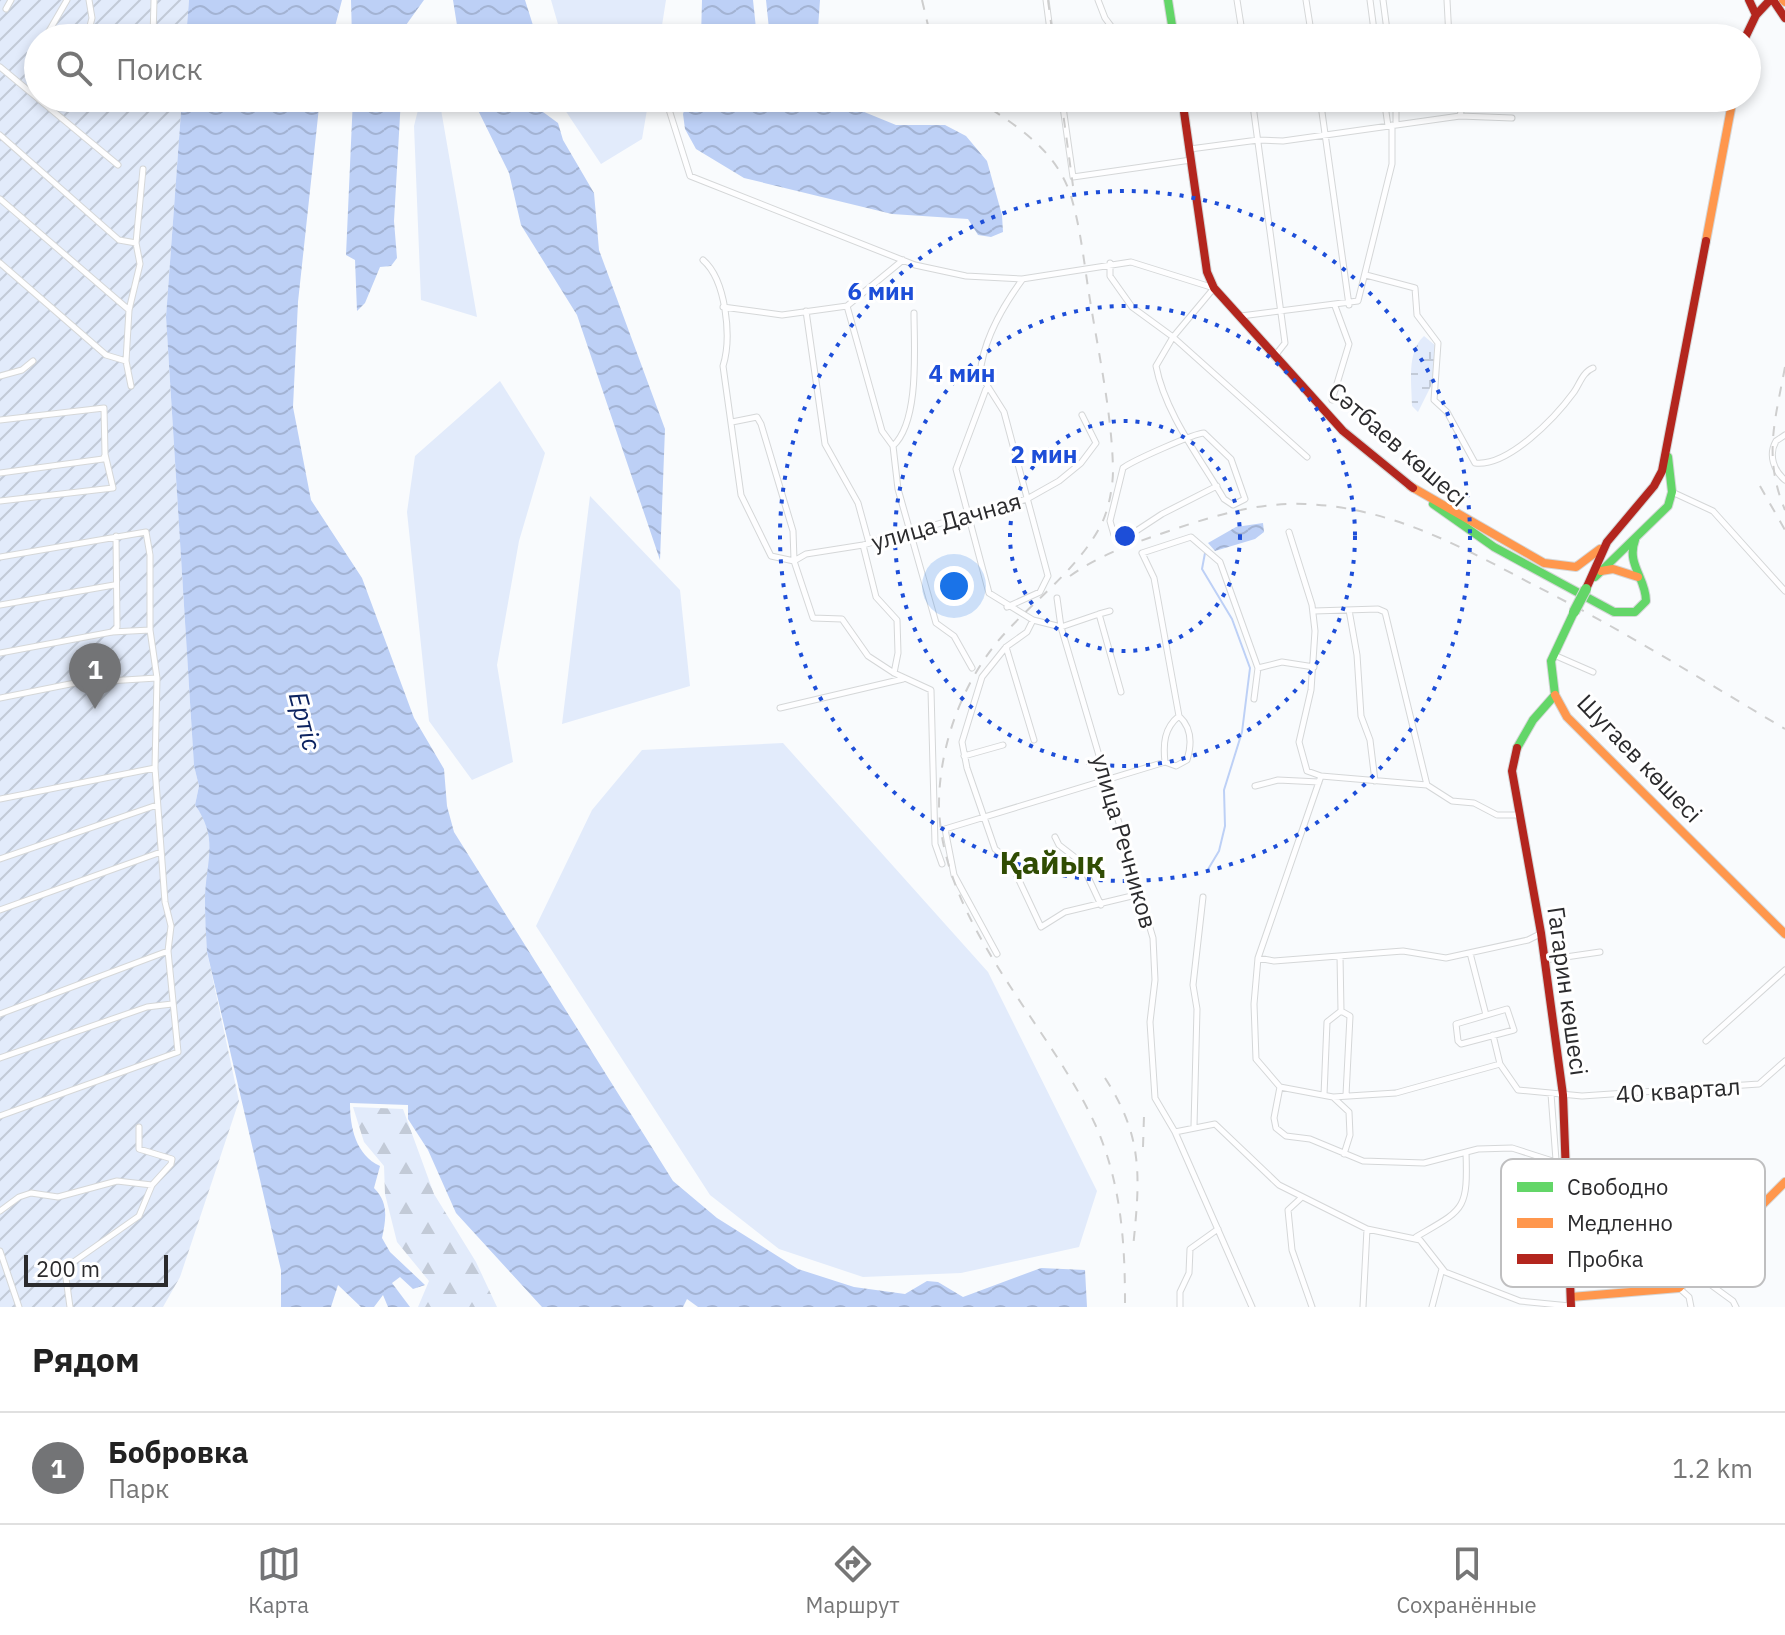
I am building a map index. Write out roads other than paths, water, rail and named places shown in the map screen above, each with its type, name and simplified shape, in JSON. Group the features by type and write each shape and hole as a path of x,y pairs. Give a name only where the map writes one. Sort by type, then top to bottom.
{"main road":[{"path":"1168,0 1172,24"},
{"path":"1749,0 1756,15"},
{"path":"1752,24 1756,15 1772,0 1785,18"},
{"name":"Сәтбаев көшесі","path":"1184,112 1207,272 1214,288 1343,431 1410,486 1494,547 1614,612 1628,614 1643,606 1647,595 1631,561 1630,550 1636,540"},
{"name":"Шугаев көшесі","path":"1730,112 1667,451 1654,486 1607,542 1553,654 1555,695 1567,717 1785,934"},
{"name":"Шугаев көшесі","path":"1667,451 1672,492"},
{"path":"1607,542 1609,553 1621,554 1668,506 1672,492 1666,485 1654,486"},
{"path":"1410,486 1544,563 1576,567 1590,560 1607,542"},
{"name":"Шугаев көшесі","path":"1588,585 1621,554"},
{"path":"1600,571 1613,569 1639,578"},
{"name":"Гагарин көшесі","path":"1555,695 1531,724 1512,759 1541,933 1563,1095 1561,1159"},
{"path":"1765,1203 1785,1182"},
{"path":"1571,1303 1679,1288"}],"street":[{"path":"6,9 11,0"},
{"path":"53,24 67,0"},
{"path":"89,0 90,24"},
{"path":"153,24 154,0"},
{"path":"1046,0 1049,24"},
{"path":"1098,0 1110,24"},
{"path":"1237,0 1241,24"},
{"path":"1306,0 1310,24"},
{"path":"1370,0 1373,24"},
{"path":"1383,0 1386,24"},
{"path":"1447,0 1448,24"},
{"path":"0,67 24,87"},
{"path":"54,112 118,165"},
{"path":"670,112 690,176 903,260 966,276 1022,279 1131,262 1214,288 1173,337 1156,366 1160,385 1189,439 1228,503 1238,505 1245,499 1226,453 1204,433 1189,439 1146,454 1123,468 1110,521 1114,535 1127,537 1162,514 1217,486"},
{"path":"1064,112 1073,177 1258,140 1283,141 1460,116 1512,118"},
{"path":"1254,112 1285,343 1274,357"},
{"path":"1322,112 1349,305"},
{"path":"1388,112 1392,125"},
{"path":"1238,317 1349,305 1361,296 1392,164 1394,112"},
{"path":"1460,116 1461,112"},
{"path":"0,135 119,240 136,243"},
{"path":"131,386 126,361 129,310 140,264 136,243 143,169"},
{"path":"0,199 129,310"},
{"path":"703,260 712,268 723,307 728,348 723,366 741,495 771,556 794,561"},
{"path":"723,307 769,315 847,306 903,260"},
{"path":"0,263 106,355 126,361"},
{"path":"1110,263 1110,276 1132,307 1173,337 1307,457"},
{"path":"1366,275 1415,288 1417,315 1438,343 1434,400 1447,412 1475,463 1515,452 1572,394 1586,371 1593,368"},
{"path":"1007,607 1040,592 1048,576 1004,412 986,389 980,374 987,347 1006,301 1022,279"},
{"path":"847,306 882,431 893,446 898,489 936,623 954,636 972,668"},
{"path":"1332,400 1349,344 1335,306"},
{"path":"806,311 825,444 858,503 876,597 897,620 898,653 894,673"},
{"path":"893,446 902,436 914,385 914,313"},
{"path":"0,376 22,370 33,361"},
{"path":"986,389 956,469 989,593 1007,607 1033,620 1061,627 1110,611"},
{"path":"0,420 104,408 105,454 113,488 0,501"},
{"name":"улица Дачная","path":"794,561 806,554 866,544 1027,499 1059,481 1081,463 1096,443 1082,415"},
{"path":"732,422 757,417 761,424 793,531 794,561 813,618 842,619 868,656 894,673 931,690 935,844 942,864"},
{"path":"1785,435 1776,441 1773,454 1777,472 1785,480"},
{"path":"0,473 103,459 105,454"},
{"path":"1672,492 1713,511 1785,591"},
{"path":"0,557 146,532 150,555 150,630 157,678 157,805 171,926 168,951 178,1052 0,1116"},
{"path":"1289,532 1314,611 1314,667 1299,750 1307,771 1320,779"},
{"path":"112,632 117,627 114,585 116,536"},
{"path":"997,954 954,875 945,829 1165,762 1176,766 1187,760 1189,730 1179,716 1154,578 1142,553 1183,537 1199,541 1210,551 1225,573 1258,668 1254,699"},
{"path":"0,605 114,585"},
{"name":"улица Речников","path":"1057,598 1061,627 1155,952 1150,1022 1155,1098 1175,1132 1252,1307"},
{"path":"1314,611 1378,609 1388,618 1427,785"},
{"path":"1349,610 1357,655 1361,716 1370,740 1375,781"},
{"path":"1099,614 1121,692"},
{"path":"1033,620 1027,632 1006,647 976,690 962,736 964,756 995,849 1010,861 1041,927 1065,912 1140,894"},
{"path":"0,653 112,632 150,630"},
{"path":"1006,647 1034,740"},
{"path":"1553,654 1593,672"},
{"path":"1258,668 1282,662 1314,667"},
{"path":"0,698 75,683 157,678"},
{"path":"780,708 904,678"},
{"path":"1165,762 1164,739 1179,716"},
{"path":"964,756 1003,745"},
{"path":"0,799 155,768"},
{"path":"1320,779 1258,958 1254,1004 1256,1059 1280,1087 1333,1097 1396,1093 1491,1064 1500,1064 1493,1035"},
{"path":"1255,786 1278,780 1320,779 1427,785 1452,801 1474,803 1497,815 1520,815"},
{"path":"0,859 157,805"},
{"path":"1055,837 1059,845 1081,862 1101,905"},
{"path":"0,910 161,852"},
{"path":"1194,1126 1197,1001 1193,985 1203,897"},
{"path":"1258,958 1274,961 1403,951 1434,958 1528,940 1541,933"},
{"path":"0,1014 168,951"},
{"path":"1544,960 1600,952"},
{"path":"1470,953 1486,1015"},
{"path":"1340,956 1341,1011"},
{"path":"1706,1041 1785,970"},
{"path":"0,1058 147,1007 172,1004"},
{"path":"1324,1095 1327,1022 1341,1011"},
{"path":"1341,1011 1350,1016 1346,1095"},
{"path":"1510,1011 1514,1030 1493,1035 1461,1044 1456,1024 1510,1011"},
{"name":"40 квартал","path":"1500,1064 1518,1090 1563,1095 1759,1084 1785,1061"},
{"path":"1280,1087 1274,1118 1276,1128 1286,1136 1310,1139 1363,1161 1412,1164 1466,1152 1512,1148 1548,1159"},
{"path":"1551,1094 1560,1159"},
{"path":"1333,1097 1349,1112 1350,1135 1344,1154"},
{"path":"1175,1132 1211,1123 1219,1126 1279,1185 1367,1229 1415,1238 1426,1245 1442,1269 1520,1301 1571,1303"},
{"path":"70,1307 65,1271 139,1216 152,1185 171,1164 172,1159 141,1151 139,1127"},
{"path":"1415,1238 1449,1220 1461,1204 1467,1185 1466,1152"},
{"path":"0,1211 19,1197 31,1193 58,1197 117,1181 152,1185"},
{"path":"1301,1197 1288,1210 1292,1250 1312,1307"},
{"path":"1180,1307 1180,1292 1189,1273 1190,1249 1218,1229"},
{"path":"1363,1307 1367,1229"},
{"path":"0,1251 2,1265 19,1307"},
{"path":"1432,1307 1442,1269"},
{"path":"1714,1287 1733,1301 1736,1307"},
{"path":"1679,1288 1689,1297 1691,1307"}],"water":[{"path":"189,0 342,0 336,24 187,24"},
{"path":"351,0 424,0 407,24 352,24"},
{"path":"453,0 525,0 533,24 457,24"},
{"path":"702,0 753,0 756,24 701,24"},
{"path":"766,0 820,0 818,24 768,24"},
{"name":"Ертіс","path":"181,112 318,112 298,302 293,407 311,500 362,578 414,718 444,769 447,806 454,832 673,1181 717,1218 798,1269 854,1287 905,1294 927,1281 938,1282 963,1297 1041,1268 1085,1270 1087,1307 698,1307 687,1299 683,1307 542,1307 456,1213 428,1150 408,1119 408,1105 350,1103 356,1140 365,1155 380,1166 374,1188 384,1205 382,1238 390,1252 425,1285 413,1289 400,1277 392,1283 410,1307 388,1307 383,1295 374,1307 361,1307 338,1285 331,1307 281,1307 281,1270 207,952 205,901 209,841 203,818 195,805 199,786 194,766 166,317"},
{"path":"352,112 400,112 394,221 397,258 391,266 380,267 365,303 357,311 355,260 346,255"},
{"path":"479,112 543,112 558,123 563,140 594,193 599,250 665,429 660,560 577,315 521,225 509,173"},
{"path":"864,112 896,125 945,125 966,136 987,161 1002,215 1003,232 991,237 978,235 968,219 892,214 744,178 696,149 685,129 683,114"},
{"path":"1263,523 1264,532 1255,539 1215,551 1208,543 1236,527"}],"waterway":[{"path":"1205,553 1202,569 1232,619 1250,668 1242,732 1224,790 1225,826 1219,851 1207,871"}],"railway":[{"path":"922,0 928,24"},
{"path":"1048,0 1051,24"},
{"path":"995,112 1043,149 1063,177 1070,193 1080,233 1104,385 1113,476 1107,511 1093,539 1070,568 1006,632 966,690 949,735 939,805 944,848 957,890 1000,970 1075,1086 1104,1146 1120,1212 1125,1303"},
{"path":"1063,112 1073,186"},
{"path":"1785,367 1773,439 1774,473 1785,510"},
{"path":"1760,486 1785,530"},
{"path":"1070,576 1130,545 1236,511 1270,505 1305,504 1366,512 1423,531 1505,570 1628,636 1785,729"},
{"path":"1105,1078 1118,1100 1133,1140 1138,1179 1133,1248"},
{"path":"1143,1147 1144,1116"}],"place":[{"name":"Бобровка","path":"95,709"}],"district":[{"name":"Қайық","path":"1052,862"}]}
